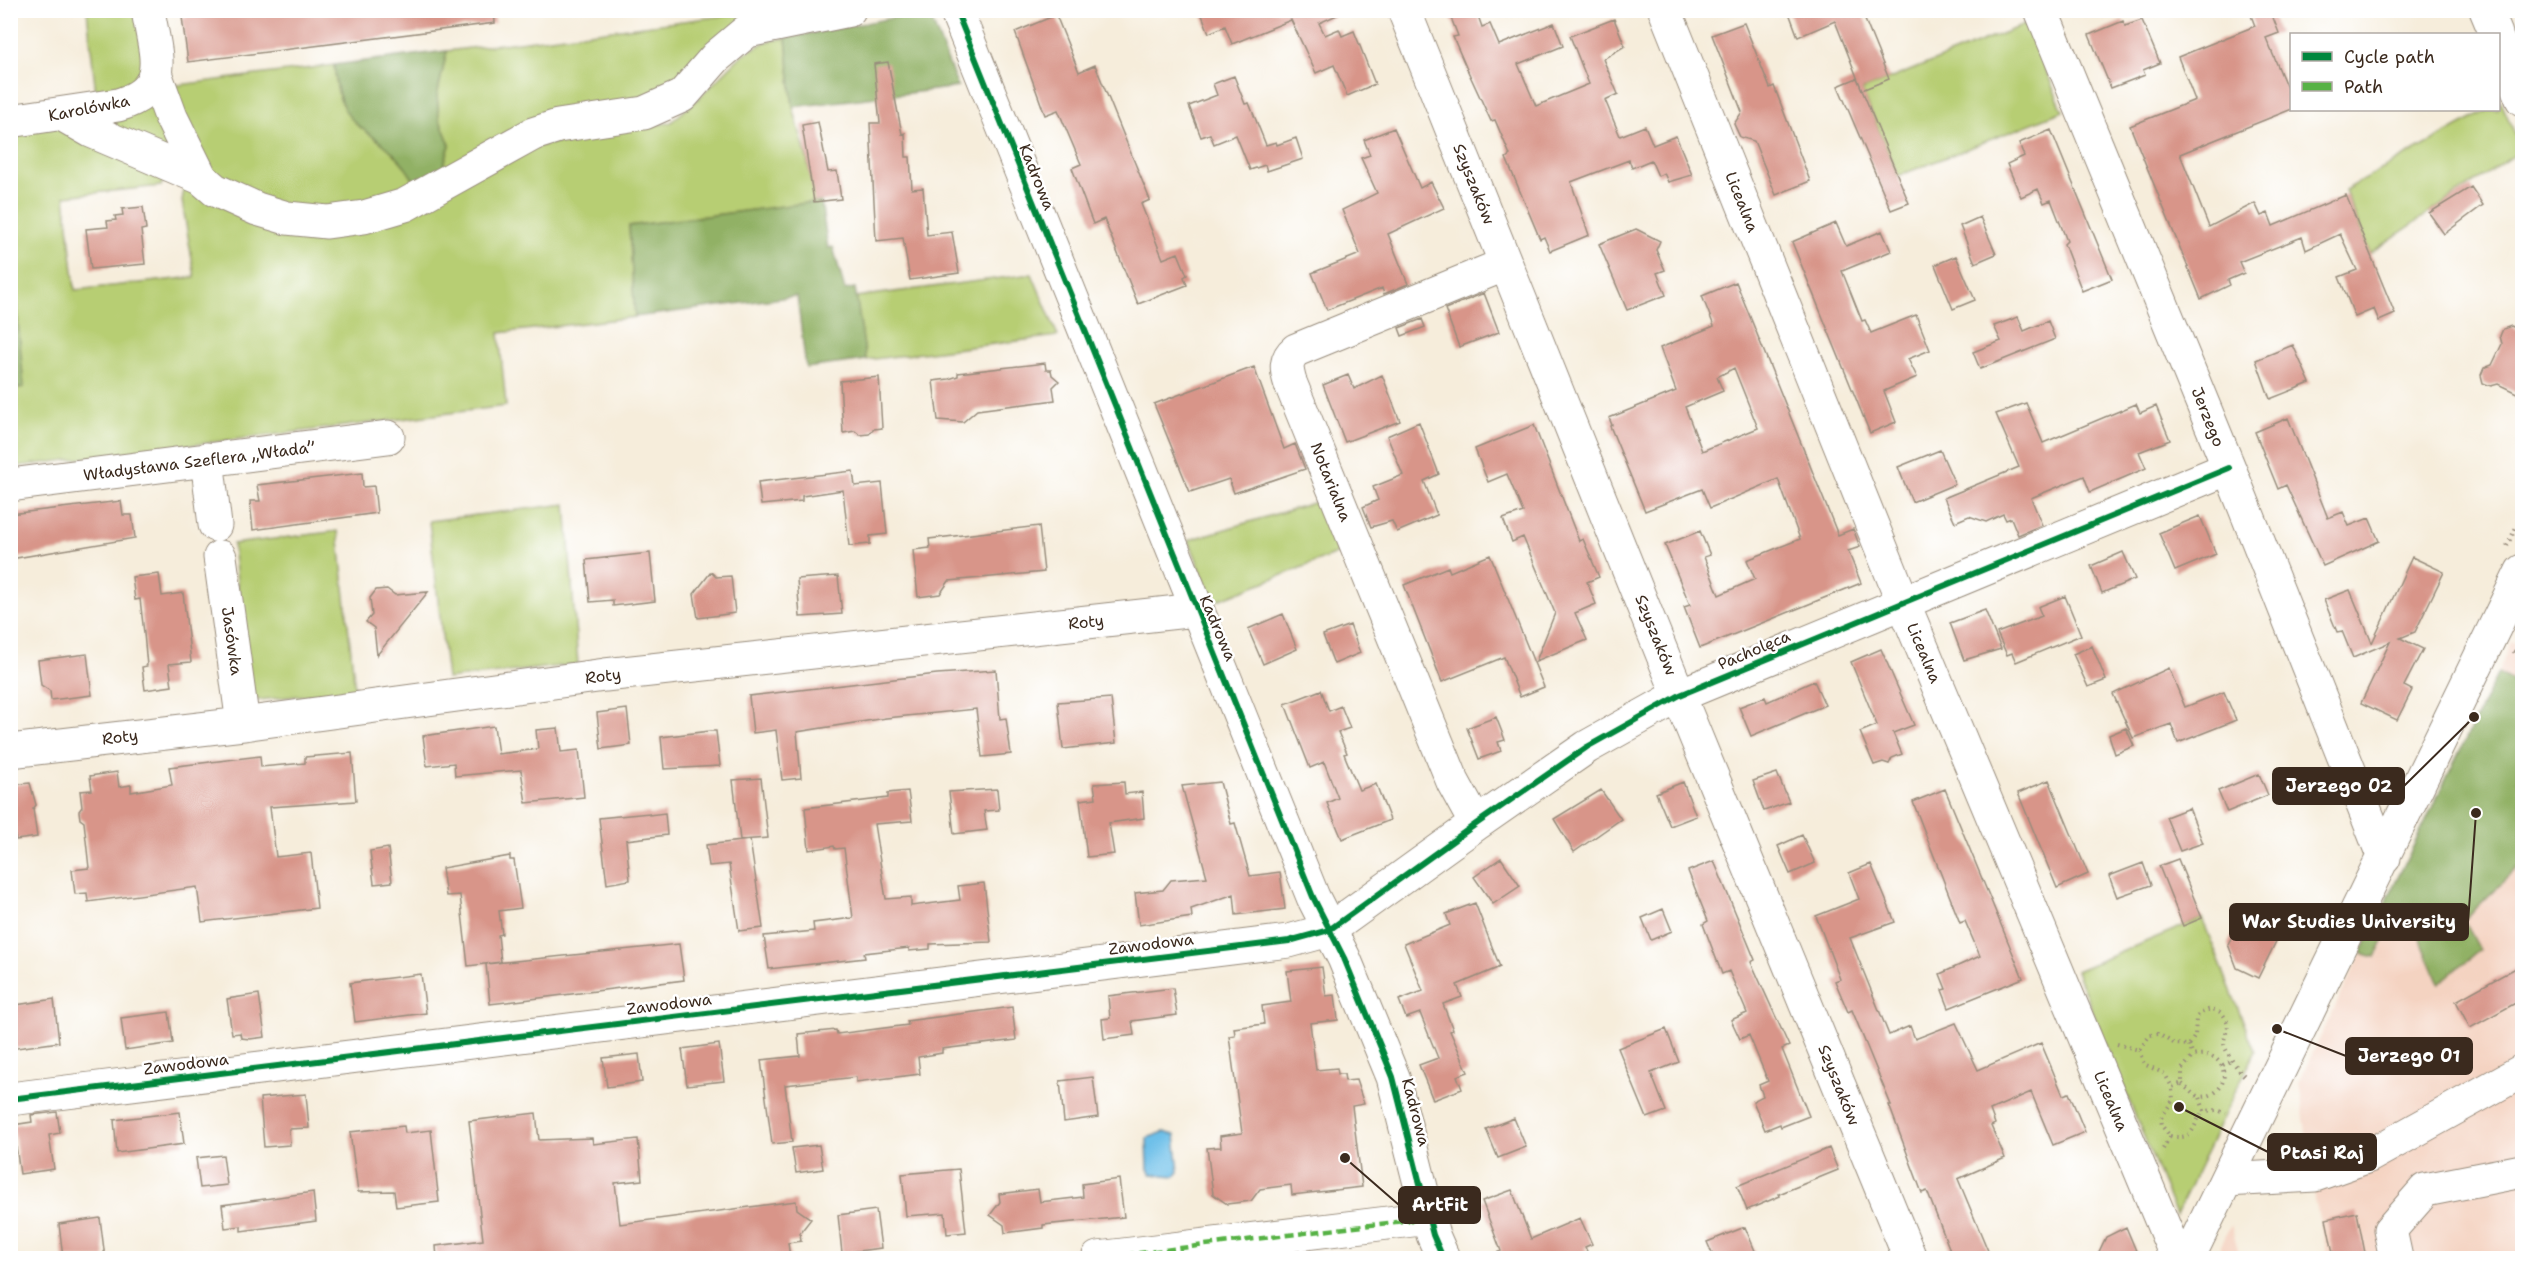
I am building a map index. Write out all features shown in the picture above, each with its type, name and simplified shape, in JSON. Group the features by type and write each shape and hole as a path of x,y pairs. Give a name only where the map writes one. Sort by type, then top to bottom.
{"street":[{"path":"148,10 156,76 171,117 201,178"},
{"path":"63,115 91,131 201,178 215,190 257,209 288,218 327,222 364,217 405,204 533,134 558,126 644,113 682,96 716,57 747,31 849,10"},
{"name":"Kadrowa","path":"956,10 1313,897 1344,958 1400,1096 1429,1218 1443,1258"},
{"name":"Szyszaków","path":"1404,10 1910,1258"},
{"name":"Licealna","path":"1665,10 1903,602 2177,1258"},
{"name":"Jerzego","path":"2041,10 2229,468 2384,858"},
{"path":"2486,10 2496,33"},
{"path":"2500,43 2523,99"},
{"name":"Karolówka","path":"10,121 63,115 134,100 152,86 156,76"},
{"name":"Notarialna","path":"1476,824 1453,782 1290,382 1287,368 1289,358 1296,350 1506,264"},
{"name":"Władysława Szeflera „Włada”","path":"10,484 388,437"},
{"path":"207,459 215,525"},
{"name":"Pacholęca","path":"1329,930 1587,747 1680,695 2229,468"},
{"name":"Jasówka","path":"220,557 243,724"},
{"path":"2188,1258 2523,571"},
{"name":"Roty","path":"10,751 243,724 605,675 1196,610"},
{"name":"Zawodowa","path":"10,1099 1289,941 1329,930"},
{"path":"2226,1180 2315,1175 2369,1156 2523,1071"},
{"path":"2396,1258 2390,1230 2425,1190 2523,1171"},
{"path":"1098,1258 1429,1218"}],"path":[{"path":"2188,1045 2195,1036 2196,1018 2207,1009 2215,1009 2226,1017 2228,1031 2224,1042 2236,1068 2248,1078"},
{"path":"2139,1050 2150,1035 2158,1034 2175,1044 2188,1045"},
{"path":"2106,1044 2115,1043 2139,1050"},
{"path":"2188,1045 2193,1056"},
{"path":"2139,1050 2144,1064 2165,1074 2172,1087 2173,1100 2161,1118 2162,1126 2170,1136"},
{"path":"2210,1055 2223,1065 2223,1080 2220,1088 2209,1096 2200,1097 2193,1094 2182,1083 2181,1069 2193,1056 2210,1055"},
{"path":"2223,1065 2233,1060"},
{"path":"2172,1087 2182,1083"},
{"path":"2170,1136 2188,1136 2193,1132 2204,1111 2200,1097"},
{"path":"2204,1111 2223,1111 2229,1116"},
{"path":"2158,1155 2170,1136"}],"shaded area":[{"path":"2511,642 2522,647 2522,1258 2328,1258 2315,1200 2299,1081"},
{"path":"2231,1225 2240,1258 2215,1258"}],"green space":[{"path":"87,11 139,11 147,67 134,88 96,94"},
{"path":"771,11 648,104 441,173 450,145 439,118 437,95 447,51"},
{"path":"928,11 958,87 793,107 786,38"},
{"path":"2026,24 2063,111 1898,176 1862,90"},
{"path":"786,38 793,107 807,159 815,202 629,226 635,317 499,333 506,406 11,467 11,389 24,387 11,300 11,129 50,123 166,174 161,186 65,196 75,290 195,277 182,201 185,183 333,230 521,150 617,129 670,123 742,55 765,42"},
{"path":"447,51 437,96 439,118 450,145 441,173 418,187 394,154 349,116 342,105 334,65"},
{"path":"334,65 338,93 356,124 384,144 403,162 418,187 346,212 283,208 209,173 171,86"},
{"path":"2500,102 2522,150 2370,253 2345,190 2486,111 2500,111"},
{"path":"156,106 178,158 88,117"},
{"path":"821,201 828,248 833,247 845,290 855,288 866,360 806,368 797,296 635,317 629,226"},
{"path":"1032,274 1058,336 866,360 856,297"},
{"path":"16,299 24,387 11,389 11,300"},
{"path":"1323,500 1344,551 1213,602 1189,540"},
{"path":"566,504 578,664 447,679 429,521"},
{"path":"338,531 355,690 250,701 233,544"},
{"path":"2498,673 2522,687 2524,714 2518,778 2522,791 2522,867 2517,868 2464,920 2480,950 2439,983 2414,924 2395,916 2375,957 2361,953"},
{"path":"2202,918 2255,1051 2176,1215 2076,971"}],"water":[{"path":"1164,1132 1175,1135 1179,1172 1175,1176 1151,1174 1148,1169 1147,1138"}],"building":[{"path":"226,10 494,10 495,23 188,62 182,17"},
{"path":"1200,10 1348,10 1319,23 1325,35 1339,29 1342,36 1354,31 1375,84 1347,96 1334,65 1316,73 1291,20 1232,44 1225,26 1209,33"},
{"path":"1448,10 1476,10 1482,27 1490,24 1499,45 1554,23 1563,46 1518,64 1536,106 1589,84 1570,36 1614,19 1625,46 1603,59 1618,94 1605,100 1620,136 1645,126 1653,145 1676,136 1692,175 1668,182 1664,173 1658,176 1651,160 1632,168 1629,160 1571,182 1589,235 1550,251 1544,237 1540,239 1506,158 1510,155 1495,120 1491,121 1453,37 1458,36"},
{"path":"1788,10 1861,10 1889,79 1862,90 1835,21 1798,37"},
{"path":"2249,10 2270,10 2279,33 2266,38 2290,95 2290,110 2180,154 2209,227 2255,203 2261,216 2268,213 2273,226 2346,195 2395,314 2379,321 2374,309 2355,317 2339,277 2357,270 2340,234 2306,250 2302,237 2239,262 2244,273 2228,280 2230,285 2201,299 2130,126 2195,100 2178,57 2255,26"},
{"path":"1056,15 1079,72 1095,65 1150,200 1141,204 1163,259 1178,253 1187,275 1184,277 1187,285 1138,304 1104,219 1093,224 1072,168 1081,164 1058,110 1045,115 1015,32"},
{"path":"2142,20 2160,63 2143,70 2145,75 2111,88 2089,35 2123,21 2125,26"},
{"path":"1744,23 1770,88 1774,86 1810,181 1776,195 1754,141 1740,137 1734,124 1742,112 1712,35"},
{"path":"888,62 902,134 905,133 906,157 910,157 912,189 923,188 927,235 952,232 959,273 910,280 903,238 876,241 870,123 880,123 874,64"},
{"path":"1234,76 1245,104 1249,103 1266,145 1276,142 1277,145 1296,138 1303,159 1267,171 1265,165 1250,170 1236,135 1214,144 1210,134 1201,137 1189,106 1217,95 1213,84"},
{"path":"1857,78 1909,203 1891,210 1838,86"},
{"path":"818,122 828,172 837,171 841,199 814,202 802,125"},
{"path":"1394,128 1420,188 1431,182 1444,208 1388,234 1408,284 1384,294 1382,288 1327,310 1312,273 1360,254 1342,210 1377,193 1361,158 1370,155 1364,140"},
{"path":"2051,130 2112,279 2082,291 2064,244 2067,241 2051,200 2044,203 2038,189 2021,197 2007,164 2024,156 2019,143"},
{"path":"2471,187 2483,205 2444,234 2429,213"},
{"path":"143,207 146,229 141,230 145,264 91,269 86,229 108,227 107,221 116,220 115,216 123,215 122,209"},
{"path":"1980,217 1996,254 1975,263 1960,226"},
{"path":"1836,223 1846,246 1882,231 1891,251 1842,271 1862,321 1865,320 1871,333 1916,315 1930,350 1908,359 1917,377 1884,391 1896,422 1870,433 1792,242"},
{"path":"1636,229 1660,241 1656,250 1665,270 1657,273 1666,295 1627,310 1599,244"},
{"path":"1956,256 1975,300 1953,309 1935,265"},
{"path":"1736,282 1838,535 1853,529 1860,547 1848,551 1861,583 1700,648 1684,607 1690,605 1665,545 1700,531 1710,555 1704,557 1719,595 1755,579 1747,560 1800,539 1778,479 1710,508 1702,489 1645,511 1610,426 1612,425 1609,418 1676,391 1660,348 1714,326 1702,296","holes":["1734,368 1758,428 1702,451 1685,407 1723,391 1717,377"]},
{"path":"1484,293 1499,332 1459,347 1445,309"},
{"path":"2018,317 2024,331 2048,321 2055,339 1980,369 1973,352 2001,341 1994,326"},
{"path":"1422,319 1425,327 1402,336 1399,328"},
{"path":"2511,326 2518,329 2523,339 2523,396 2498,384 2491,386 2483,383 2481,375 2484,368 2492,365 2502,344 2500,336 2503,329"},
{"path":"2293,345 2310,383 2270,399 2256,360"},
{"path":"1045,363 1046,370 1051,370 1052,375 1059,381 1053,387 1055,400 977,410 963,422 938,420 933,381 949,379 958,376 958,373"},
{"path":"1254,367 1284,449 1295,444 1305,469 1234,493 1229,479 1190,492 1154,404"},
{"path":"1348,375 1354,389 1382,375 1400,421 1345,442 1323,385"},
{"path":"879,377 882,428 874,429 869,434 860,435 855,431 843,433 840,381"},
{"path":"2026,403 2043,443 2136,404 2140,413 2156,406 2170,440 2139,452 2146,468 2090,492 2084,476 2031,498 2042,525 2018,535 2011,518 2006,520 2003,514 1986,522 1969,516 1955,522 1944,498 2019,467 1996,414"},
{"path":"2288,418 2328,518 2343,512 2349,526 2369,518 2379,541 2323,566 2286,485 2278,489 2255,432"},
{"path":"1419,422 1439,474 1424,481 1437,515 1397,532 1392,521 1371,527 1363,507 1378,500 1373,487 1403,475 1387,436"},
{"path":"1534,425 1579,541 1583,539 1599,577 1587,582 1596,604 1575,613 1587,640 1536,661 1555,613 1523,537 1512,542 1503,519 1523,512 1507,474 1488,482 1475,449"},
{"path":"1940,450 1955,484 1912,502 1898,467"},
{"path":"853,471 855,486 882,483 887,534 870,536 870,544 849,546 843,490 802,496 802,501 761,505 758,482"},
{"path":"362,473 363,487 374,486 377,513 253,530 250,501 260,501 257,485"},
{"path":"121,501 123,515 132,515 135,538 10,559 10,514"},
{"path":"2200,516 2216,554 2175,571 2159,533"},
{"path":"1039,526 1044,572 949,581 940,594 918,597 913,550 930,548 929,539"},
{"path":"2123,552 2135,579 2102,593 2091,566"},
{"path":"650,553 655,601 613,606 613,600 590,602 586,560"},
{"path":"1490,555 1544,687 1520,697 1504,657 1442,682 1404,585 1448,567 1450,572"},
{"path":"2412,557 2444,572 2415,632 2400,638 2423,649 2404,686 2412,690 2397,720 2361,703 2390,642 2353,658 2342,631 2337,632 2324,600 2350,590 2372,643"},
{"path":"711,572 716,577 731,576 735,613 698,618 694,594"},
{"path":"159,574 162,596 183,593 191,662 169,664 172,686 145,690 142,667 147,666 144,633 140,599 135,600 132,577"},
{"path":"838,576 842,614 800,617 797,579"},
{"path":"387,589 395,595 428,592 377,655 374,628 366,622 372,615 370,598 376,590"},
{"path":"2065,596 2081,635 2016,662 2012,653 2007,655 1997,633 2042,616 2038,607"},
{"path":"1985,610 2001,649 1964,660 1950,623"},
{"path":"1283,614 1297,649 1263,664 1248,629"},
{"path":"1350,625 1360,653 1334,664 1323,635"},
{"path":"2092,646 2106,680 2088,687 2073,654"},
{"path":"1881,649 1914,725 1893,733 1902,754 1892,758 1889,764 1883,762 1874,765 1860,732 1877,725 1851,662"},
{"path":"87,654 92,695 51,700 50,691 41,685 38,660"},
{"path":"2169,668 2185,707 2224,692 2236,720 2178,743 2171,724 2133,738 2113,694"},
{"path":"996,670 1000,719 1006,718 1011,754 982,757 976,709 886,718 797,732 801,778 782,780 776,730 753,733 749,696 937,674"},
{"path":"1814,681 1825,705 1751,736 1739,707 1765,697 1767,702"},
{"path":"1321,690 1329,711 1341,706 1350,728 1338,732 1347,753 1344,754 1359,790 1376,784 1390,820 1342,839 1327,803 1338,798 1324,762 1310,768 1285,704"},
{"path":"1111,698 1116,743 1063,749 1058,702"},
{"path":"627,709 631,745 601,749 597,713"},
{"path":"1496,717 1505,740 1498,742 1501,751 1479,759 1467,728"},
{"path":"494,726 498,754 538,749 536,730 558,728 561,752 579,750 584,797 526,803 521,770 455,776 454,763 427,766 423,736"},
{"path":"2126,728 2134,746 2115,754 2109,735"},
{"path":"716,731 720,766 664,769 661,737"},
{"path":"352,753 356,801 270,807 276,857 311,853 317,908 202,922 197,887 88,902 87,893 75,894 72,870 89,868 84,822 80,819 79,811 82,807 80,791 92,790 90,776 117,772 119,787 131,785 131,792 172,785 169,767 260,756 261,767 305,763 305,757"},
{"path":"1777,773 1789,802 1764,811 1753,781"},
{"path":"2259,774 2268,795 2227,812 2218,791"},
{"path":"761,778 768,838 740,840 733,780"},
{"path":"2049,780 2088,874 2057,888 2018,793"},
{"path":"1124,782 1125,794 1142,792 1144,818 1109,823 1114,854 1087,857 1080,800 1096,798 1094,784"},
{"path":"1220,782 1231,824 1235,823 1250,876 1280,872 1285,909 1236,915 1234,894 1191,909 1192,917 1139,925 1135,893 1163,890 1171,880 1207,877 1182,786"},
{"path":"1683,782 1696,816 1670,826 1656,793"},
{"path":"30,783 36,805 33,809 37,837 16,840 14,832 10,833 10,785"},
{"path":"997,789 999,810 984,811 987,830 954,834 949,792"},
{"path":"1945,789 2023,978 1949,1008 1942,990 1946,989 1940,974 1980,956 1965,921 1960,923 1913,802"},
{"path":"1601,790 1621,819 1574,852 1554,819"},
{"path":"908,791 912,821 874,824 886,899 911,897 911,906 960,900 958,886 984,883 991,942 930,944 930,949 909,951 909,948 864,953 865,958 769,969 764,936 814,931 813,923 853,918 844,848 835,849 834,846 809,850 805,808 888,798 888,793"},
{"path":"2189,808 2203,843 2180,851 2166,817"},
{"path":"649,813 649,815 665,813 667,835 626,840 630,880 607,884 599,818"},
{"path":"1802,835 1815,863 1790,874 1778,846"},
{"path":"750,840 763,928 739,931 729,864 709,866 706,845"},
{"path":"388,848 392,882 374,884 370,851"},
{"path":"510,856 510,860 514,860 521,908 499,911 502,934 498,935 501,962 468,966 460,895 446,896 442,868"},
{"path":"1501,858 1520,886 1493,904 1474,877"},
{"path":"2178,859 2202,918 2183,926 2159,866"},
{"path":"1714,861 1755,960 1751,962 1789,1046 1782,1049 1809,1116 1781,1127 1780,1124 1765,1130 1753,1101 1763,1096 1759,1085 1768,1081 1749,1035 1740,1039 1731,1020 1747,1013 1729,971 1722,974 1703,924 1708,921 1688,871"},
{"path":"2143,863 2151,885 2117,897 2109,876"},
{"path":"1871,864 1895,922 1850,938 1889,1035 1910,1026 1915,1039 1956,1023 1978,1070 2041,1043 2063,1095 2069,1093 2085,1132 2053,1145 2031,1092 1990,1110 1995,1124 1991,1126 2005,1158 1958,1179 1991,1258 1953,1258 1927,1191 1922,1193 1889,1105 1891,1105 1852,1010 1848,1012 1835,981 1840,979 1816,916 1859,899 1849,873"},
{"path":"1475,903 1500,967 1457,985 1462,997 1443,1004 1453,1030 1450,1031 1468,1072 1457,1076 1462,1089 1433,1100 1419,1065 1438,1058 1420,1013 1406,1018 1399,1000 1423,991 1404,944 1450,925 1446,914"},
{"path":"1663,909 1672,931 1651,940 1642,918"},
{"path":"2250,913 2282,929 2258,978 2237,968 2228,944 2242,917"},
{"path":"679,944 684,980 490,1004 486,964"},
{"path":"2523,964 2523,999 2470,1028 2456,1001"},
{"path":"1322,967 1326,996 1335,995 1338,1020 1310,1023 1316,1070 1337,1068 1338,1074 1344,1074 1345,1081 1356,1080 1364,1104 1352,1106 1362,1187 1292,1195 1291,1185 1260,1189 1251,1201 1227,1204 1213,1194 1207,1148 1221,1147 1220,1136 1242,1133 1229,1036 1235,1035 1234,1028 1264,1024 1262,1006 1291,1002 1287,971"},
{"path":"421,974 426,1013 355,1022 350,983"},
{"path":"1173,988 1177,1015 1132,1021 1134,1035 1104,1039 1102,1019 1110,1018 1108,996"},
{"path":"259,994 265,1037 250,1039 241,1038 240,1033 232,1034 227,999"},
{"path":"54,999 59,1042 10,1049 10,1006"},
{"path":"1012,1007 1016,1040 942,1049 942,1053 918,1057 920,1074 856,1082 856,1077 785,1085 792,1142 772,1144 761,1060 800,1056 798,1034 836,1030 837,1034 908,1025 907,1021"},
{"path":"169,1012 173,1043 125,1050 121,1018"},
{"path":"1666,1029 1679,1062 1651,1073 1666,1111 1647,1118 1618,1048"},
{"path":"719,1044 724,1081 687,1085 682,1049"},
{"path":"639,1054 642,1082 607,1087 603,1058"},
{"path":"1093,1077 1098,1117 1064,1122 1060,1081"},
{"path":"306,1094 309,1128 289,1129 290,1145 264,1147 260,1098"},
{"path":"57,1112 60,1133 49,1135 54,1169 20,1174 13,1125 32,1122 31,1115"},
{"path":"180,1112 184,1144 117,1153 114,1120"},
{"path":"536,1113 539,1140 592,1138 593,1144 638,1139 642,1180 615,1183 620,1224 796,1201 797,1209 811,1219 800,1233 801,1241 788,1243 790,1258 437,1258 436,1246 483,1240 469,1121"},
{"path":"1514,1118 1526,1147 1498,1158 1486,1129"},
{"path":"404,1126 405,1133 431,1130 439,1202 396,1207 394,1191 358,1192 350,1132"},
{"path":"819,1145 823,1169 796,1173 792,1148"},
{"path":"1829,1148 1838,1170 1747,1210 1737,1186"},
{"path":"223,1155 227,1185 200,1188 196,1158"},
{"path":"959,1169 966,1232 947,1234 945,1213 906,1216 902,1174"},
{"path":"1119,1179 1124,1217 1043,1225 1043,1228 1005,1233 1004,1225 990,1215 1000,1202 999,1194 1038,1189 1040,1202 1083,1197 1082,1184"},
{"path":"1512,1190 1531,1239 1580,1218 1592,1244 1585,1247 1590,1258 1485,1258 1501,1251 1482,1201"},
{"path":"313,1192 316,1221 241,1231 241,1226 225,1228 222,1205"},
{"path":"876,1210 881,1248 842,1253 838,1215"},
{"path":"2357,1212 2366,1258 2334,1258 2326,1219"},
{"path":"100,1218 105,1258 63,1258 59,1224"},
{"path":"1745,1227 1758,1258 1714,1258 1707,1242"},
{"path":"2126,1227 2139,1258 2096,1258 2106,1237"}],"marked path":[{"path":"1098,1258 1429,1218"}],"cycle path":[{"path":"956,10 1313,897 1344,958 1393,1077 1433,1235 1443,1258"},
{"path":"10,1099 1289,941 1329,930 1587,747 1680,695 2229,468"}],"place":[{"name":"Jerzego 02","path":"2474,717"},
{"name":"War Studies University","path":"2476,813"},
{"name":"Jerzego 01","path":"2277,1029"},
{"name":"Ptasi Raj","path":"2179,1107"},
{"name":"ArtFit","path":"1345,1158"}]}
